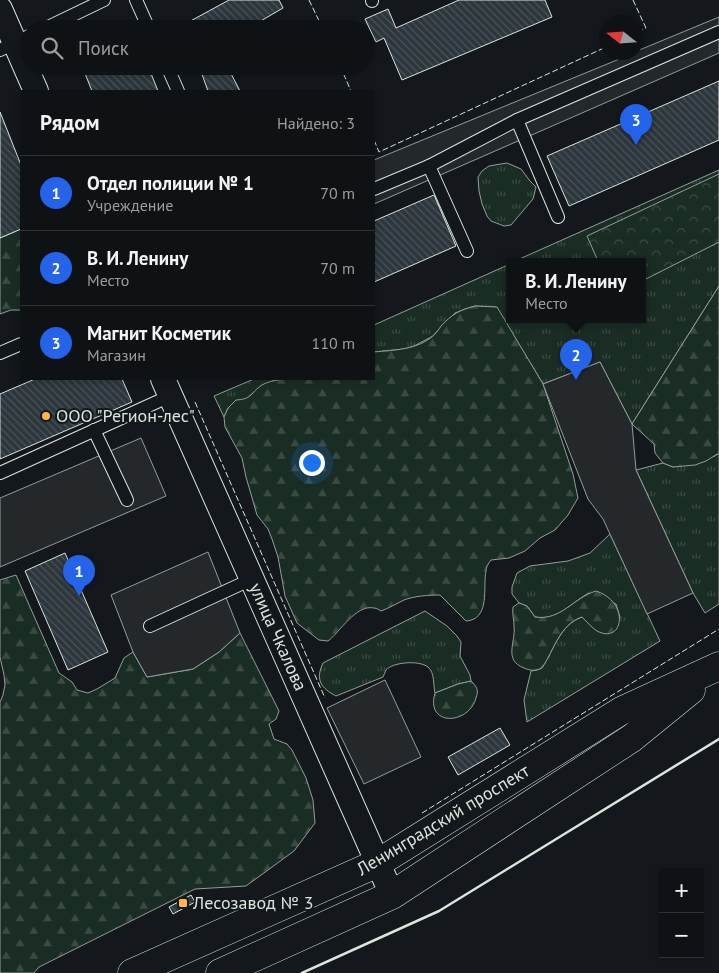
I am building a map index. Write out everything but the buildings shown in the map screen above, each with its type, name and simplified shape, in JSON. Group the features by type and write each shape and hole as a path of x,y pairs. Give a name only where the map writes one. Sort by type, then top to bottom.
{"main road":[{"name":"Ленинградский проспект","path":"132,973 378,863 621,711 719,666"},
{"name":"Ленинградский проспект","path":"220,973 392,895 632,738 719,666"}],"street":[{"path":"0,9 15,43"},
{"path":"29,75 36,90"},
{"name":"улица Чкалова","path":"167,387 392,895"}],"lane":[{"path":"63,20 104,0"},
{"path":"136,0 145,20"},
{"path":"375,189 429,166 517,120 719,32"},
{"path":"171,75 178,90"},
{"path":"517,120 558,217"},
{"path":"429,166 467,250"},
{"path":"0,353 20,344"},
{"path":"0,473 94,430 167,387"},
{"path":"94,430 127,500"},
{"path":"150,626 252,579"}],"green space":[{"path":"507,163 521,169 536,187 533,199 511,225 504,226 491,221 487,216 479,191 478,177 489,166"},
{"path":"719,170 719,286 632,424 600,362 543,384 496,307 475,306 465,309 455,313 433,336 414,346 375,352 375,325 506,266 506,323 646,323 646,258 522,258"},
{"path":"719,174 719,242 646,279 646,258 597,258 587,236"},
{"path":"20,229 20,310 11,310 0,314 0,238"},
{"path":"719,286 719,453 695,465 673,467 663,463 655,453 654,444 632,424"},
{"path":"475,306 497,307 543,384 573,474 578,498 568,515 555,530 540,538 525,551 509,558 491,560 486,570 484,604 479,615 474,619 466,621 440,595 422,596 404,600 381,611 374,608 361,610 328,641 319,640 297,623 285,596 278,557 272,539 268,529 257,515 242,458 225,427 224,417 228,408 236,400 249,397 262,385 274,381 375,380 375,352 398,350 421,344 434,335 449,318"},
{"path":"252,380 280,380 262,385 246,399 228,408 224,417 214,396"},
{"path":"719,453 719,604 705,613 693,593 636,470 663,463 673,467 715,456"},
{"path":"610,534 660,641 527,722 524,700 531,671 542,668 558,638 568,626 582,617 620,618 616,604 589,593 558,614 543,618 535,617 527,606 519,603 512,594 512,587 517,573 530,566 568,561 590,553"},
{"path":"16,575 59,673 72,682 77,690 88,693 115,678 124,658 133,652 147,677 193,669 219,652 240,633 279,711 276,719 269,724 274,739 287,744 292,750 306,778 313,800 315,823 294,851 246,886 195,889 39,967 34,973 0,973 0,702 5,685 0,657 0,580"},
{"path":"596,591 607,596 618,612 618,627 613,632 606,634 597,631 582,617 574,620 563,631 542,668 531,670 518,665 512,655 514,632 513,607 519,603 527,606 535,617 552,616"},
{"path":"425,611 447,626 461,642 460,656 470,675 471,681 435,693 433,676 428,667 419,663 406,663 389,667 383,677 336,696 323,687 320,674 323,663"},
{"path":"471,681 477,689 477,695 472,707 465,714 449,718 441,716 436,712 434,704 435,693"}],"shaded area":[{"path":"719,17 719,53 375,204 375,160 617,60 644,60 644,48"},
{"path":"600,362 632,424 636,470 693,593 647,614 603,519 588,499 543,384"},
{"path":"141,438 166,496 0,567 0,498"},
{"path":"208,552 240,633 219,652 193,669 147,677 133,652 111,595"},
{"path":"385,680 421,757 364,784 327,708"}],"fence":[{"path":"309,0 319,20"},
{"path":"633,0 640,15"},
{"path":"644,24 646,28 644,29"},
{"path":"375,142 379,152 599,50"},
{"path":"344,75 351,90"},
{"path":"195,402 325,698"},
{"path":"422,813 719,629"}],"wall":[{"path":"302,973 439,911 719,739"}],"place":[{"name":"Магнит Косметик","path":"636,145"},
{"name":"В. И. Ленину","path":"576,380"},
{"name":"ООО \"Регион-лес\"","path":"46,416"},
{"name":"Отдел полиции № 1","path":"79,596"},
{"name":"Лесозавод № 3","path":"183,903"}]}
